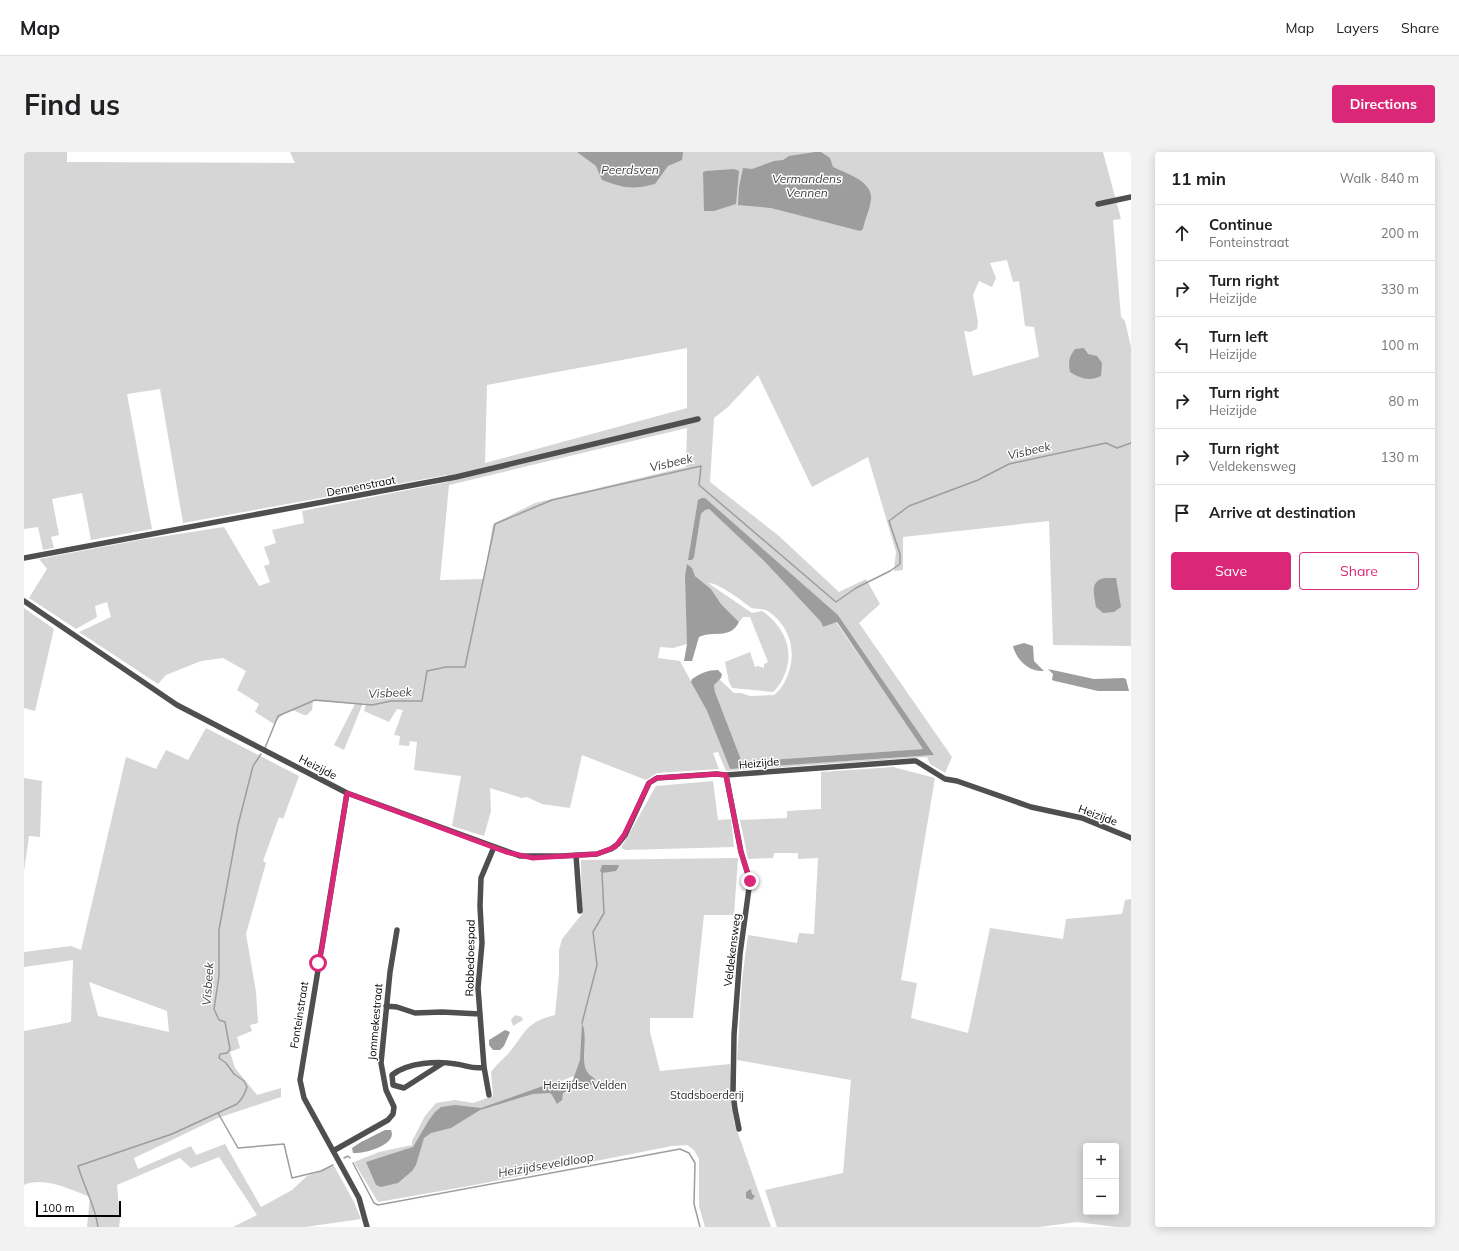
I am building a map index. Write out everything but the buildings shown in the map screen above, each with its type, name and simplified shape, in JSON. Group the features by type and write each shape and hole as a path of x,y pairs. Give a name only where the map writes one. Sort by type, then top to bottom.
{"street":[{"path":"1098,204 1131,197"},
{"name":"Dennenstraat","path":"24,558 456,477 698,419"},
{"name":"Heizijde","path":"24,601 178,705 347,793 520,856 533,858 602,852 618,844 636,813 649,783 657,778 716,774 726,775 916,761 945,779 957,781 1038,810 1082,818 1131,838"},
{"name":"Veldekensweg","path":"726,775 741,852 750,881 740,954 734,1035 733,1093 734,1109 739,1129"},
{"name":"Fonteinstraat","path":"347,793 300,1076 304,1098 359,1198 367,1227"},
{"name":"Robbedoespad","path":"489,1095 484,1067 478,988 482,942 480,906 481,878 494,847"},
{"path":"576,855 580,911"},
{"name":"Jommekestraat","path":"333,1151 388,1120 393,1114 394,1107 386,1090 381,1063 390,972 397,930"},
{"path":"386,1006 397,1007 415,1013 442,1012 480,1014"},
{"path":"443,1063 404,1088 393,1085 392,1075 398,1070 423,1065 443,1063 456,1063 480,1068 484,1067"}],"green space":[{"path":"24,152 67,152 67,162 295,163 290,152 1103,152 1121,219 1113,220 1121,317 1125,321 1131,347 1131,646 1053,645 1049,521 903,537 903,570 894,571 896,552 868,457 812,487 758,375 728,407 714,418 710,482 779,536 839,592 866,579 880,604 859,623 952,757 945,773 930,764 927,757 726,771 718,752 713,753 719,769 657,773 646,780 582,755 570,808 542,804 527,797 522,798 490,788 491,811 484,836 452,826 461,776 414,770 417,742 410,741 409,746 399,745 400,736 394,735 403,710 397,709 389,722 364,711 366,704 363,703 344,750 334,745 355,704 313,701 312,710 307,715 292,710 283,714 274,724 255,712 259,704 237,690 246,671 223,658 201,661 166,675 158,684 79,632 111,617 107,602 95,606 97,617 76,629 29,598 47,569 39,559 139,540 224,527 259,586 270,582 264,566 270,564 264,547 276,543 272,530 304,523 302,511 448,482 447,475 183,523 160,389 127,394 152,529 91,540 82,493 52,499 59,535 51,537 54,548 43,550 38,527 24,529","holes":["1007,260 1013,282 1019,281 1025,326 1034,327 1039,357 973,376 964,331 970,332 977,329 978,322 973,295 979,281 992,287 996,278 990,263","687,348 687,408 485,463 487,385","687,428 686,467 535,503 493,524 484,579 440,580 449,485","702,498 704,498 838,615 934,755 730,769 707,711 680,661 658,658 660,647 673,648 687,644 688,616 695,576 711,589 721,604 739,622 743,617 750,617 768,662 764,664 764,668 758,666 755,667 750,652 725,662 729,682 732,688 773,692 778,687 786,671 788,662 787,645 775,623 762,611 752,613 708,583 718,585 752,608 762,609 769,612 785,628 789,637 792,654 789,672 782,687 774,695 750,696 741,693 734,693 719,679 714,685 715,692 742,762 924,749 836,622 823,627 821,622 765,562 709,509 705,509 701,514 694,557"]},
{"path":"24,608 54,629 35,711 24,708"},
{"path":"206,728 299,776 283,819 279,817 263,861 266,863 246,934 256,992 258,1023 250,1025 252,1031 237,1037 240,1048 230,1052 235,1068 257,1095 281,1088 281,1097 218,1118 134,1158 138,1169 191,1146 196,1155 225,1144 261,1207 292,1190 307,1176 334,1166 354,1202 361,1219 305,1227 233,1227 257,1215 219,1157 191,1168 180,1158 117,1185 120,1219 119,1227 87,1227 90,1197 49,1183 40,1182 24,1185 24,1031 71,1022 73,960 24,967 24,952 71,946 81,950 126,757 156,769 166,750 188,760","holes":["89,982 167,1011 169,1032 98,1016"]},
{"path":"893,767 935,778 901,980 917,983 911,1018 968,1033 990,928 1063,939 1066,919 1122,914 1125,900 1131,899 1131,1227 1116,1227 1077,1222 1039,1227 777,1227 765,1190 843,1173 851,1080 737,1060 742,980 748,935 797,943 799,933 814,934 818,858 798,859 798,853 774,853 773,858 748,859 740,820 787,818 787,811 821,809 821,772"},
{"path":"24,778 42,781 40,837 29,836 24,871"},
{"path":"713,781 718,820 731,819 734,847 626,850 621,848 656,786"},
{"name":"Heizijdse Velden","path":"738,858 734,915 704,915 693,1018 650,1018 650,1032 660,1071 730,1064 734,1122 771,1227 705,1227 699,1206 699,1159 694,1150 687,1145 672,1146 469,1186 378,1202 354,1162 379,1152 412,1145 412,1141 425,1116 436,1103 455,1100 473,1103 493,1096 491,1072 513,1048 526,1030 537,1022 555,1015 559,974 559,950 562,939 582,914 581,860"},
{"path":"515,1015 522,1017 523,1020 513,1026 511,1020"}],"water":[{"name":"Peerdsven","path":"577,152 683,152 682,160 668,166 655,184 640,187 628,187 602,180 596,166"},
{"name":"Vermandens Vennen","path":"821,152 830,158 833,167 857,178 868,187 871,199 863,229 860,231 771,208 738,205 739,187 743,168 752,169 774,161 783,160 789,156"},
{"path":"734,169 739,171 736,204 714,211 704,211 703,172"},
{"path":"1084,348 1088,354 1097,356 1102,363 1101,376 1089,379 1077,376 1070,372 1069,362 1071,355 1075,349"},
{"path":"705,498 838,615 934,755 730,769 707,711 691,682 692,679 705,672 718,670 722,674 721,678 714,685 715,692 742,762 923,749 837,622 823,627 821,622 765,562 709,509 705,510 701,514 694,557 692,560 688,560 698,500"},
{"path":"687,564 692,568 695,576 711,589 721,604 739,622 735,628 726,633 699,637 692,661 684,661 687,644 685,576"},
{"path":"1106,578 1116,578 1121,607 1114,612 1103,613 1096,607 1094,588 1097,582"},
{"path":"1024,643 1033,646 1034,661 1044,671 1038,671 1028,667 1017,656 1013,646"},
{"path":"1048,669 1094,679 1123,678 1126,679 1129,691 1098,691 1055,681 1052,680 1053,674"},
{"path":"602,865 619,866 616,871 602,873 600,871"},
{"path":"582,1023 585,1035 585,1068 595,1079 594,1084 588,1086 579,1082 574,1088 563,1093 562,1100 557,1104 550,1093 533,1094 480,1110 451,1128 431,1133 424,1138 416,1165 412,1171 398,1183 381,1187 376,1185 366,1162 413,1147 429,1120 441,1107 455,1105 481,1108 543,1086 560,1084 574,1077 580,1060"},
{"path":"505,1030 510,1032 504,1046 500,1050 493,1050 489,1045 489,1040"},
{"path":"385,1130 391,1130 392,1135 385,1144 378,1148 364,1152 353,1153 352,1148"},
{"path":"751,1189 752,1194 755,1196 752,1200 746,1198 746,1192"}],"pier":[{"path":"573,1076 574,1078 572,1081 561,1086 559,1082"}],"waterway":[{"name":"Visbeek","path":"265,748 278,716 315,700 372,705 391,701 422,701 427,671 446,667 465,667 495,524 552,500 701,466 699,485 836,602 856,588 890,571 900,564 900,554 889,521 909,506 978,480 1009,464 1106,443 1117,448 1131,443"},
{"name":"Visbeek","path":"98,1227 97,1219 78,1166 172,1134 237,1104 245,1094 247,1087 244,1081 234,1074 226,1063 219,1058 220,1054 227,1053 230,1049 225,1022 219,1020 214,1009 219,976 219,930 238,825 253,766 261,754"},
{"path":"582,1023 597,965 593,932 604,913 602,873"},
{"path":"218,1113 238,1148 284,1144 292,1178 321,1171 333,1165"},
{"name":"Heizijdseveldloop","path":"353,1163 374,1203 378,1205 680,1149 689,1153 695,1163 694,1204 700,1227"},
{"name":"Heizijdseveldloop","path":"344,1158 348,1156 350,1158"}],"route":[{"path":"318,963 322,948 334,866 347,793 506,852 533,858 597,854 611,850 621,841 636,813 649,783 657,778 716,774 726,775 741,852 750,881"}],"park label":[{"name":"Stadsboerderij","path":"707,1095"}]}
